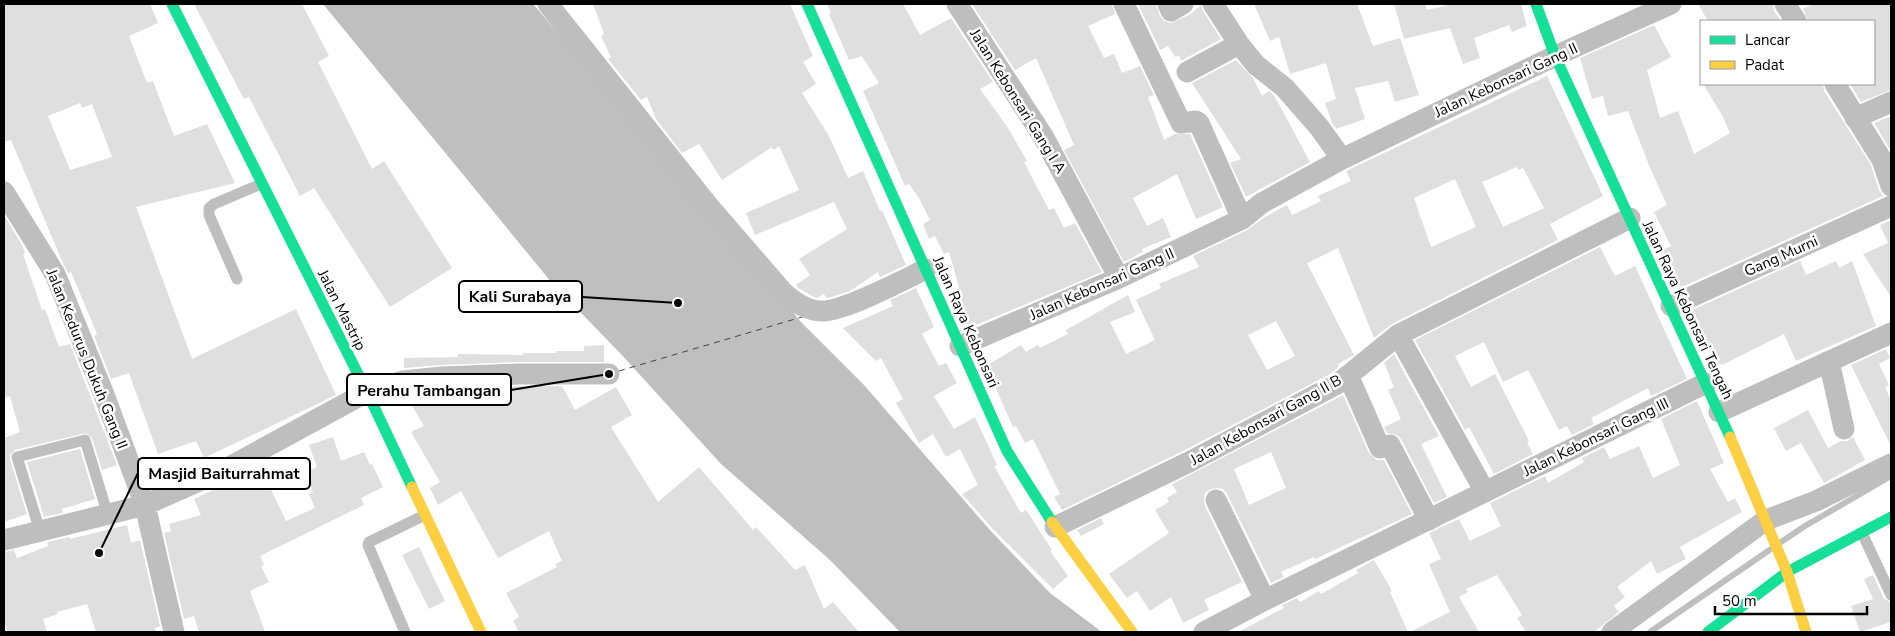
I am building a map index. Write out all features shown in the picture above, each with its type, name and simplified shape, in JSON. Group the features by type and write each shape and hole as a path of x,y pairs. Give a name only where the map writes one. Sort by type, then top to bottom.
{"main road":[{"name":"Jalan Mastrip","path":"172,4 367,392 481,632"},
{"name":"Jalan Raya Kebonsari","path":"807,4 1007,451 1055,527 1132,632"},
{"name":"Jalan Raya Kebonsari Tengah","path":"1536,4 1555,56 1671,306 1768,524 1787,572 1806,632"},
{"path":"1708,632 1787,572 1891,517"}],"street":[{"path":"548,4 707,204 783,292 796,304 820,311 842,307 926,269"},
{"name":"Jalan Kebonsari Gang I A","path":"957,4 1043,136 1119,278"},
{"path":"1124,4 1181,123 1196,121 1199,123 1242,218"},
{"path":"1168,4 1171,10 1183,4"},
{"path":"1213,4 1239,44 1260,69 1279,82 1302,107 1342,158"},
{"name":"Jalan Kebonsari Gang II","path":"960,346 1119,278 1242,218 1262,203 1342,158 1555,56 1670,4"},
{"path":"1785,4 1795,20"},
{"path":"1187,72 1239,44"},
{"path":"1836,85 1882,160 1891,186"},
{"path":"1855,118 1891,102"},
{"name":"Jalan Kedurus Dukuh Gang II","path":"4,192 55,274 103,392 145,505 174,632"},
{"name":"Gang Murni","path":"1671,306 1891,206"},
{"name":"Jalan Kebonsari Gang II B","path":"1055,527 1190,462 1339,383 1398,335 1630,218"},
{"path":"1718,412 1891,333"},
{"path":"1398,335 1485,492"},
{"path":"1829,362 1844,429"},
{"path":"4,540 145,505 222,471 367,392 403,381 442,377 518,374 608,374"},
{"path":"1348,375 1380,448 1390,445 1429,520"},
{"name":"Jalan Kebonsari Gang III","path":"1204,632 1706,383"},
{"path":"1612,632 1768,524 1891,464"},
{"path":"1216,500 1266,600"}],"lane":[{"path":"237,279 209,215 209,208 214,204 261,184"},
{"path":"40,531 17,456 85,440 108,514"},
{"path":"405,632 368,545 369,542 425,515"},
{"path":"1862,533 1891,595"}],"shaded area":[{"path":"323,4 533,4 703,201 801,322 864,385 989,529 1050,593 1102,632 900,632 830,560 721,464 620,353 552,283"}],"building":[{"path":"4,4 150,4 158,23 129,36 147,83 153,81 174,136 207,124 235,183 136,207 192,359 296,309 336,395 204,458 196,441 158,454 129,373 111,379 94,336 97,334 71,272 68,273 62,261 11,140 4,142","holes":["80,103 82,108 92,104 112,157 70,170 48,116"]},
{"path":"194,4 302,4 329,56 318,62 372,169 384,161 452,268 390,307 314,188 300,196 249,97 244,99"},
{"path":"593,4 790,4 813,56 803,62 816,84 802,93 829,136 848,178 863,171 906,265 880,277 878,272 850,291 829,298 826,298 824,294 817,298 798,288 796,285 810,275 799,259 847,229 834,202 755,235 746,213 799,190 779,146 774,150 772,147 722,180 699,144 682,153 656,119 647,97 641,100 608,59 611,57 601,36 604,34"},
{"path":"827,4 903,4 920,35 951,18 993,82 980,89 1008,128 1027,161 1024,162 1049,210 1054,208 1064,228 1075,223 1102,272 969,328 955,297 961,294 949,252 944,254 935,236 929,239 923,224 930,220 919,198 909,184 905,186 863,91 879,83 862,56 849,60 829,14 831,13"},
{"path":"972,4 1112,4 1115,14 1088,26 1104,58 1114,54 1122,73 1140,66 1154,95 1148,97 1164,140 1175,134 1190,134 1223,207 1196,219 1177,174 1133,198 1147,226 1163,218 1171,237 1142,249 1143,252 1124,262 1064,150 1074,145 1036,58 1015,70"},
{"path":"1138,4 1156,4 1160,16 1164,21 1171,23 1189,15 1201,5 1221,39 1181,61 1179,55 1175,57 1168,46 1160,50"},
{"path":"1254,4 1357,4 1373,46 1400,38 1419,95 1395,102 1388,81 1355,88 1365,119 1336,129 1325,103 1336,99 1326,63 1290,74 1279,37 1270,41"},
{"path":"1394,4 1425,4 1427,10 1453,4 1521,4 1527,26 1512,32 1509,25 1474,38 1480,58 1463,64 1450,28 1404,39"},
{"path":"1698,4 1773,4 1774,11 1780,20 1707,20"},
{"path":"1812,4 1891,4 1891,90 1861,102 1851,85 1875,85 1875,20 1808,20 1803,9"},
{"path":"1654,25 1671,57 1647,70 1660,118 1678,111 1694,154 1730,133 1722,115 1704,85 1823,85 1824,91 1871,165 1879,190 1883,196 1680,288 1662,250 1671,246 1654,212 1667,205 1650,168 1628,111 1608,116 1603,96 1592,99 1580,58"},
{"path":"1236,60 1253,78 1262,96 1269,91 1274,95 1310,162 1246,197 1230,163 1241,159 1192,83"},
{"path":"1547,76 1603,196 1550,224 1558,240 1392,324 1374,338 1338,248 1307,263 1354,355 1338,364 1339,366 1332,373 1183,451 1062,510 1054,497 1060,494 1033,439 1025,443 1016,426 1013,427 986,366 1021,345 1026,352 1038,345 1040,348 1068,334 1066,330 1128,295 1135,312 1110,322 1126,354 1155,340 1136,300 1161,288 1159,284 1199,267 1193,256 1247,230 1287,205 1292,215 1321,201 1318,196 1351,181 1346,171","holes":["1517,167 1518,170 1523,168 1544,208 1503,227 1482,182","1455,179 1476,227 1431,247 1414,198","1276,321 1295,356 1267,370 1248,335"]},
{"path":"1891,116 1891,151 1874,123"},
{"path":"4,215 22,245 25,253 23,254 42,310 45,309 59,347 70,344 117,465 102,470 92,438 86,433 15,450 10,455 10,459 27,514 4,522 4,438 20,432 10,396 4,398"},
{"path":"1891,220 1891,297 1863,254 1888,243 1880,225"},
{"path":"1600,247 1615,276 1635,266 1687,379 1651,396 1648,388 1591,418 1594,424 1572,435 1567,426 1559,430 1528,370 1503,382 1484,342 1455,356 1471,387 1495,374 1529,441 1527,442 1533,454 1494,474 1469,427 1465,430 1415,340"},
{"path":"1800,261 1806,275 1836,261 1839,268 1852,261 1876,326 1796,361 1784,334 1722,365 1716,366 1690,311"},
{"path":"916,288 934,327 922,334 939,366 946,363 957,383 934,396 954,429 975,417 997,465 994,466 1021,513 1026,510 1052,550 1050,551 1068,576 1053,589 991,527 962,494 978,485 960,449 946,457 933,434 919,443 896,403 903,399 881,358 876,361 843,328 893,306 890,300"},
{"path":"604,345 604,362 518,362 404,368 404,358 458,357 458,354 523,355 523,353 556,353 556,351 584,351 584,346"},
{"path":"1886,349 1890,358 1879,364 1889,385 1885,387 1891,400 1891,446 1851,365"},
{"path":"1394,354 1439,436 1421,444 1447,497 1434,503 1401,439 1397,435 1387,433 1384,427 1401,419 1388,390 1394,387 1384,363"},
{"path":"562,386 575,410 616,387 632,415 611,427 658,502 699,467 753,530 756,527 795,570 805,565 824,609 833,602 859,632 519,632 513,621 519,617 506,593 557,567 555,564 562,561 549,531 498,558 461,491 438,505 430,488 440,482 411,432 424,426 412,406 410,393 443,389"},
{"path":"1343,395 1369,453 1377,460 1384,460 1412,514 1315,559 1314,557 1281,572 1284,577 1271,583 1227,494 1223,489 1211,489 1205,493 1205,506 1242,582 1204,600 1209,610 1183,623 1171,597 1150,611 1137,591 1127,598 1109,574 1169,533 1155,510 1169,502 1167,498 1177,492 1172,484","holes":["1271,452 1286,488 1249,505 1234,469"]},
{"path":"1697,401 1724,463 1710,469 1728,502 1735,498 1742,512 1680,547 1686,559 1657,574 1651,561 1617,587 1625,597 1614,606 1619,612 1594,632 1526,632 1517,618 1522,615 1497,575 1466,589 1468,592 1459,597 1479,632 1410,632 1450,612 1429,564 1441,559 1429,533 1459,519 1470,541 1501,526 1490,503 1545,476 1548,483 1584,462 1582,458 1604,447 1610,459 1639,446 1653,478 1680,465 1661,419"},
{"path":"1808,410 1828,448 1853,437 1865,460 1824,483 1801,443 1786,451 1774,428"},
{"path":"333,437 341,461 364,452 383,487 361,498 364,505 260,556 264,565 261,566 269,582 250,591 265,632 199,632 194,616 184,619 164,533 171,531 169,524 201,515 194,499 260,466 286,521 315,508 309,494 313,492 305,472 317,467 309,445"},
{"path":"80,449 95,499 62,509 63,513 44,517 27,462"},
{"path":"1101,518 1104,524 1081,536 1077,530"},
{"path":"127,525 131,543 140,540 160,626 155,628 156,632 96,632 87,604 57,612 58,614 43,619 47,632 8,632 4,621 4,552 14,550 17,558 48,546 47,542 70,537 70,539"},
{"path":"419,547 445,601 429,609 402,555"},
{"path":"1374,560 1392,591 1390,592 1408,632 1238,632 1284,608 1282,605 1297,598 1300,602 1319,591 1321,594 1358,573 1356,570"},
{"path":"1873,575 1884,599 1891,602 1891,622 1860,632 1851,606 1873,599 1864,579"}],"waterway":[{"path":"1781,542 1891,476"},
{"path":"1650,632 1771,549"}],"ferry route":[{"path":"619,371 802,317"}],"traffic: fast":[{"path":"172,4 367,392 412,487"},
{"path":"807,4 1007,451 1052,522"},
{"path":"1536,4 1555,56 1730,437"},
{"path":"1708,632 1787,572 1891,517"}],"traffic: slow":[{"path":"1730,437 1787,572 1806,632"},
{"path":"412,487 481,632"},
{"path":"1052,522 1132,632"}],"place":[{"name":"Kali Surabaya","path":"678,303"},
{"name":"Perahu Tambangan","path":"609,374"},
{"name":"Masjid Baiturrahmat","path":"99,553"}]}
